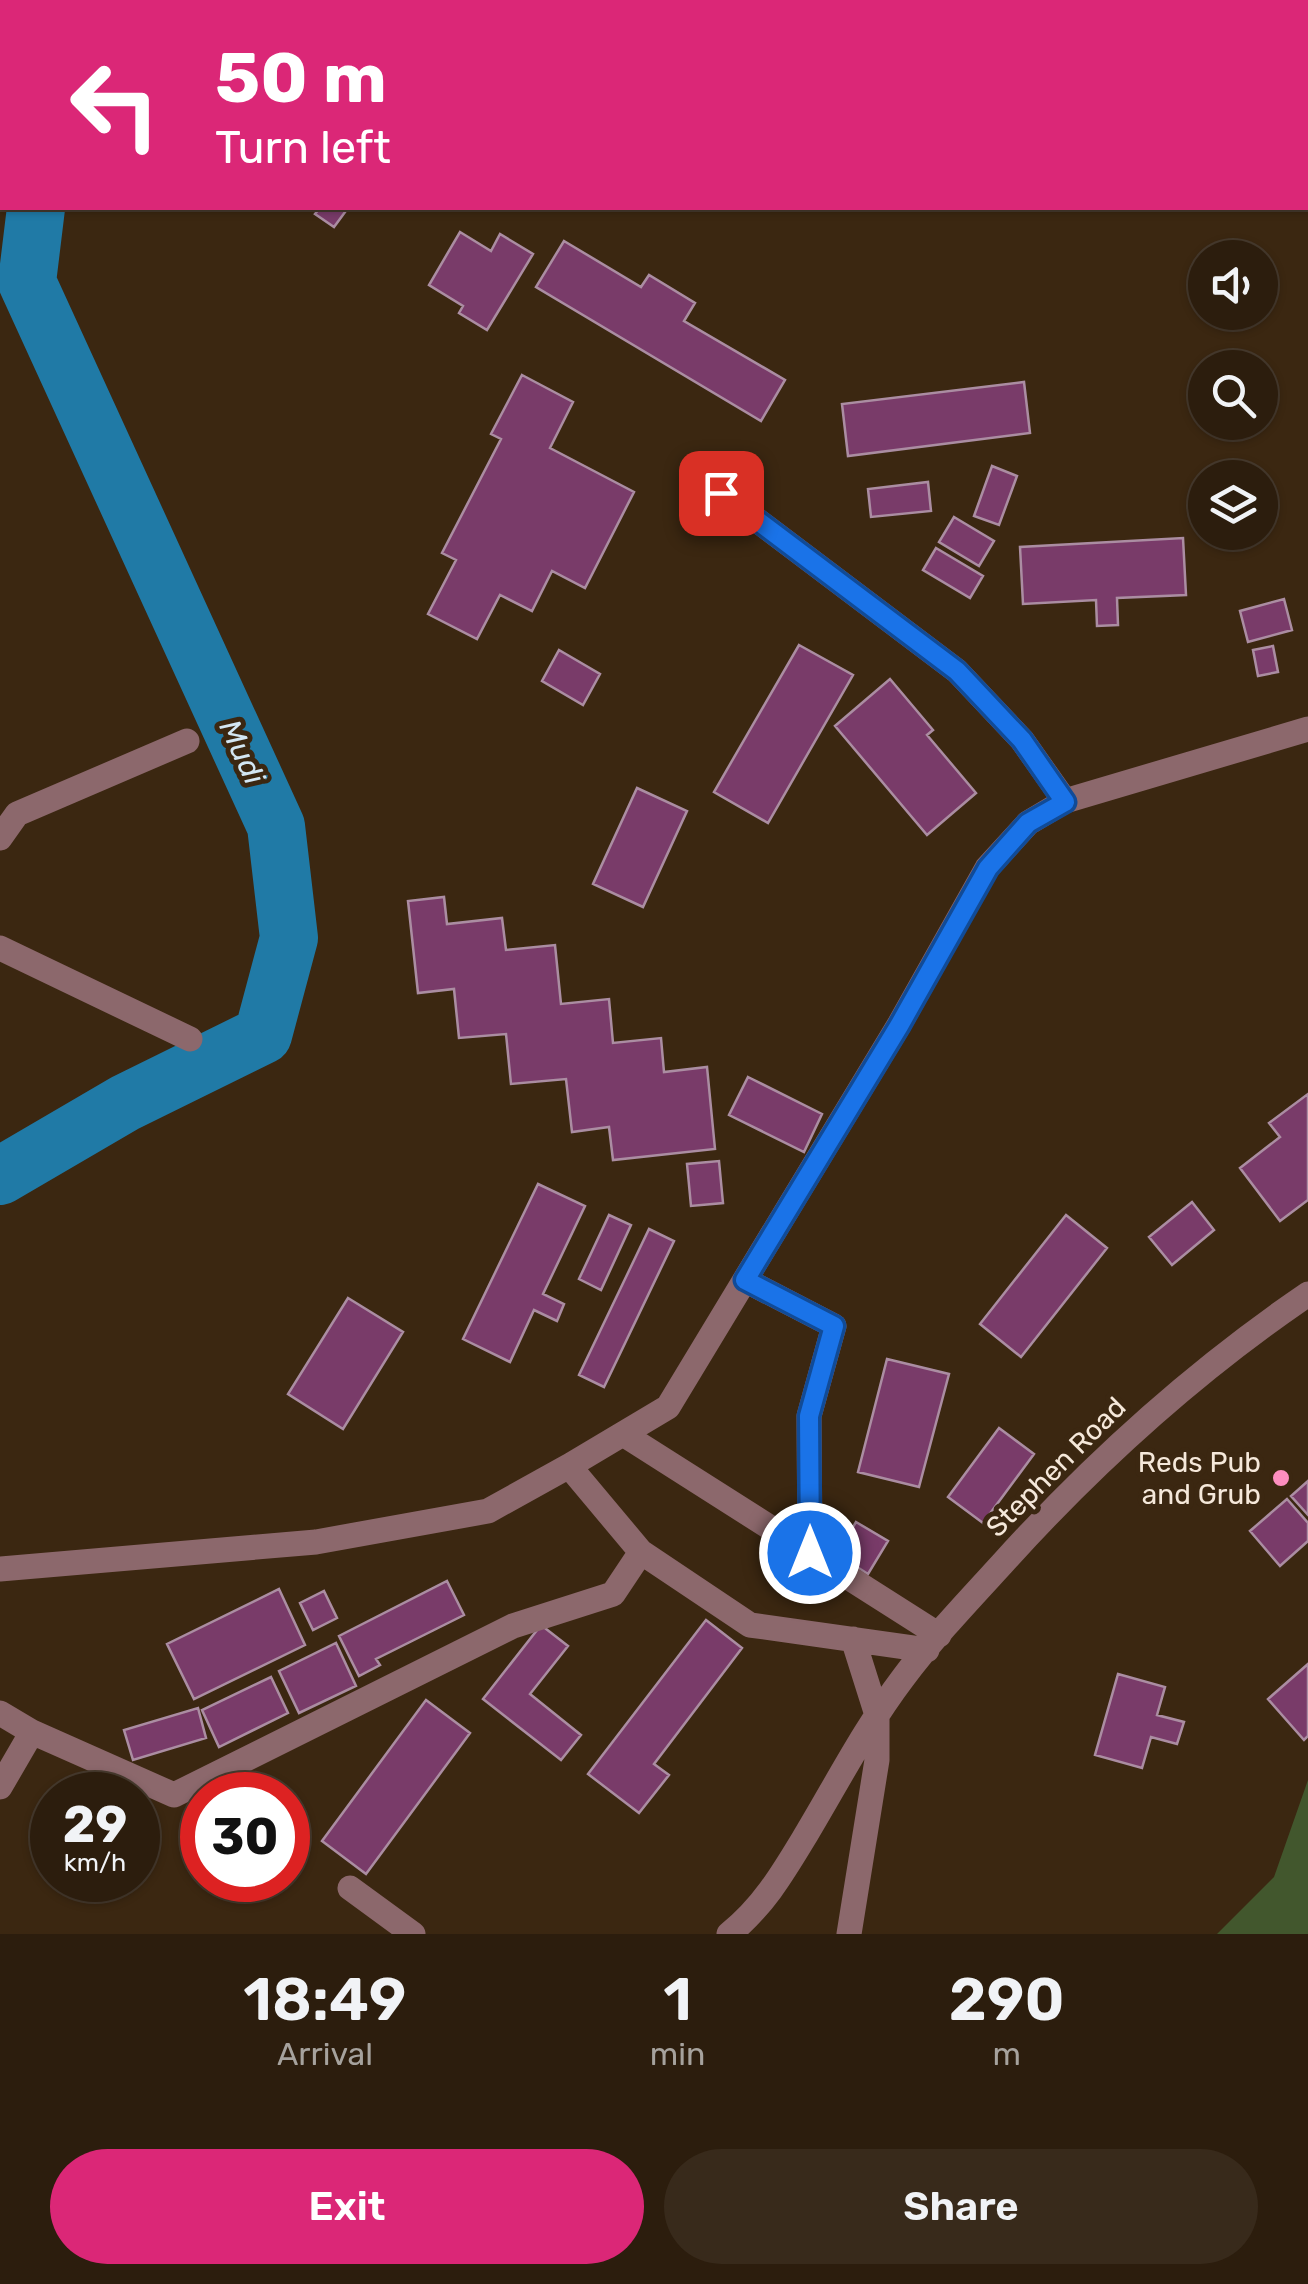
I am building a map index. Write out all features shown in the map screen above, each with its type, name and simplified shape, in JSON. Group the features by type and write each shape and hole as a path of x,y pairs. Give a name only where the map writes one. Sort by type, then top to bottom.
{"street":[{"path":"692,471 957,671 1022,740 1065,802"},
{"path":"0,1569 316,1542 488,1511 668,1408 899,1026 988,868 1028,823 1065,802 1308,730"},
{"path":"0,838 17,814 187,741"},
{"path":"0,948 190,1040"},
{"path":"745,1280 834,1326 809,1416 810,1553"},
{"name":"Stephen Road","path":"729,1934 752,1915 778,1881 877,1716 933,1642 1059,1501 1140,1424 1248,1335 1308,1294"},
{"path":"623,1434 810,1553 933,1642"},
{"path":"568,1466 640,1552 750,1625 853,1639 933,1642"},
{"path":"0,1713 32,1732 174,1795 512,1626 613,1594 640,1552"},
{"path":"849,1934 876,1760 877,1716 853,1639"},
{"path":"0,1788 32,1732"},
{"path":"350,1888 414,1934"}],"green space":[{"path":"1308,1780 1308,1934 1217,1934 1274,1877"}],"building":[{"path":"318,210 347,210 334,227 315,214"},
{"path":"460,232 491,251 500,234 533,254 487,330 459,313 463,306 429,285"},
{"path":"564,241 641,287 649,275 695,303 684,321 785,380 761,421 536,287"},
{"path":"522,375 573,402 550,448 634,492 585,588 552,571 532,611 500,595 477,639 428,614 456,560 442,553 501,439 491,434"},
{"path":"1024,382 1030,433 848,456 842,404"},
{"path":"992,466 1017,476 999,525 974,516"},
{"path":"928,482 931,511 871,517 868,489"},
{"path":"954,517 994,541 979,566 939,542"},
{"path":"1183,538 1186,595 1117,598 1118,625 1097,626 1096,600 1023,604 1020,547"},
{"path":"936,548 983,576 970,598 923,570"},
{"path":"1284,599 1292,630 1248,642 1240,611"},
{"path":"799,645 853,675 768,823 714,792"},
{"path":"1273,646 1278,672 1258,676 1253,650"},
{"path":"559,650 600,674 583,705 542,681"},
{"path":"890,679 933,730 927,735 976,793 927,835 835,726"},
{"path":"637,788 687,811 643,907 593,884"},
{"path":"444,897 447,924 502,918 506,950 555,945 561,1004 609,999 613,1043 661,1038 664,1072 707,1067 715,1149 613,1160 609,1127 572,1132 566,1079 511,1084 506,1034 459,1038 454,989 418,993 408,901"},
{"path":"748,1077 822,1114 804,1152 729,1115"},
{"path":"1308,1094 1308,1200 1280,1221 1240,1168 1280,1137 1269,1123"},
{"path":"719,1161 723,1203 691,1206 687,1164"},
{"path":"538,1184 585,1206 543,1294 564,1304 557,1321 534,1310 510,1362 463,1339"},
{"path":"1192,1202 1214,1230 1172,1265 1149,1237"},
{"path":"609,1215 631,1225 601,1290 579,1279"},
{"path":"1066,1215 1107,1248 1021,1357 980,1324"},
{"path":"649,1229 674,1241 604,1387 579,1375"},
{"path":"348,1298 403,1332 343,1429 288,1394"},
{"path":"887,1359 949,1374 919,1487 858,1472"},
{"path":"999,1428 1034,1454 983,1523 948,1497"},
{"path":"1308,1481 1308,1515 1291,1496"},
{"path":"1287,1499 1308,1523 1308,1541 1280,1566 1250,1531"},
{"path":"856,1522 888,1541 868,1574 837,1554"},
{"path":"447,1581 464,1615 376,1659 380,1665 359,1676 339,1636"},
{"path":"279,1589 305,1645 194,1699 167,1644"},
{"path":"324,1591 337,1618 313,1630 300,1603"},
{"path":"706,1620 742,1648 654,1764 669,1775 639,1813 588,1774"},
{"path":"541,1625 568,1646 530,1694 581,1735 561,1760 483,1699"},
{"path":"336,1643 356,1686 299,1713 279,1671"},
{"path":"1308,1664 1308,1736 1304,1740 1268,1699"},
{"path":"1118,1674 1165,1687 1157,1715 1184,1722 1177,1744 1151,1737 1142,1768 1095,1755"},
{"path":"271,1677 288,1713 219,1747 202,1710"},
{"path":"426,1700 470,1733 366,1874 322,1841"},
{"path":"198,1708 206,1738 133,1760 124,1730"}],"waterway":[{"name":"Mudi","path":"0,1176 125,1103 263,1035 289,938 276,826 27,282 36,210"}],"place":[{"name":"Reds Pub and Grub","path":"1281,1478"}],"route":[{"path":"721,493 957,671 1022,740 1065,802 1028,823 988,868 899,1026 745,1280 834,1326 809,1416 810,1553"}]}
